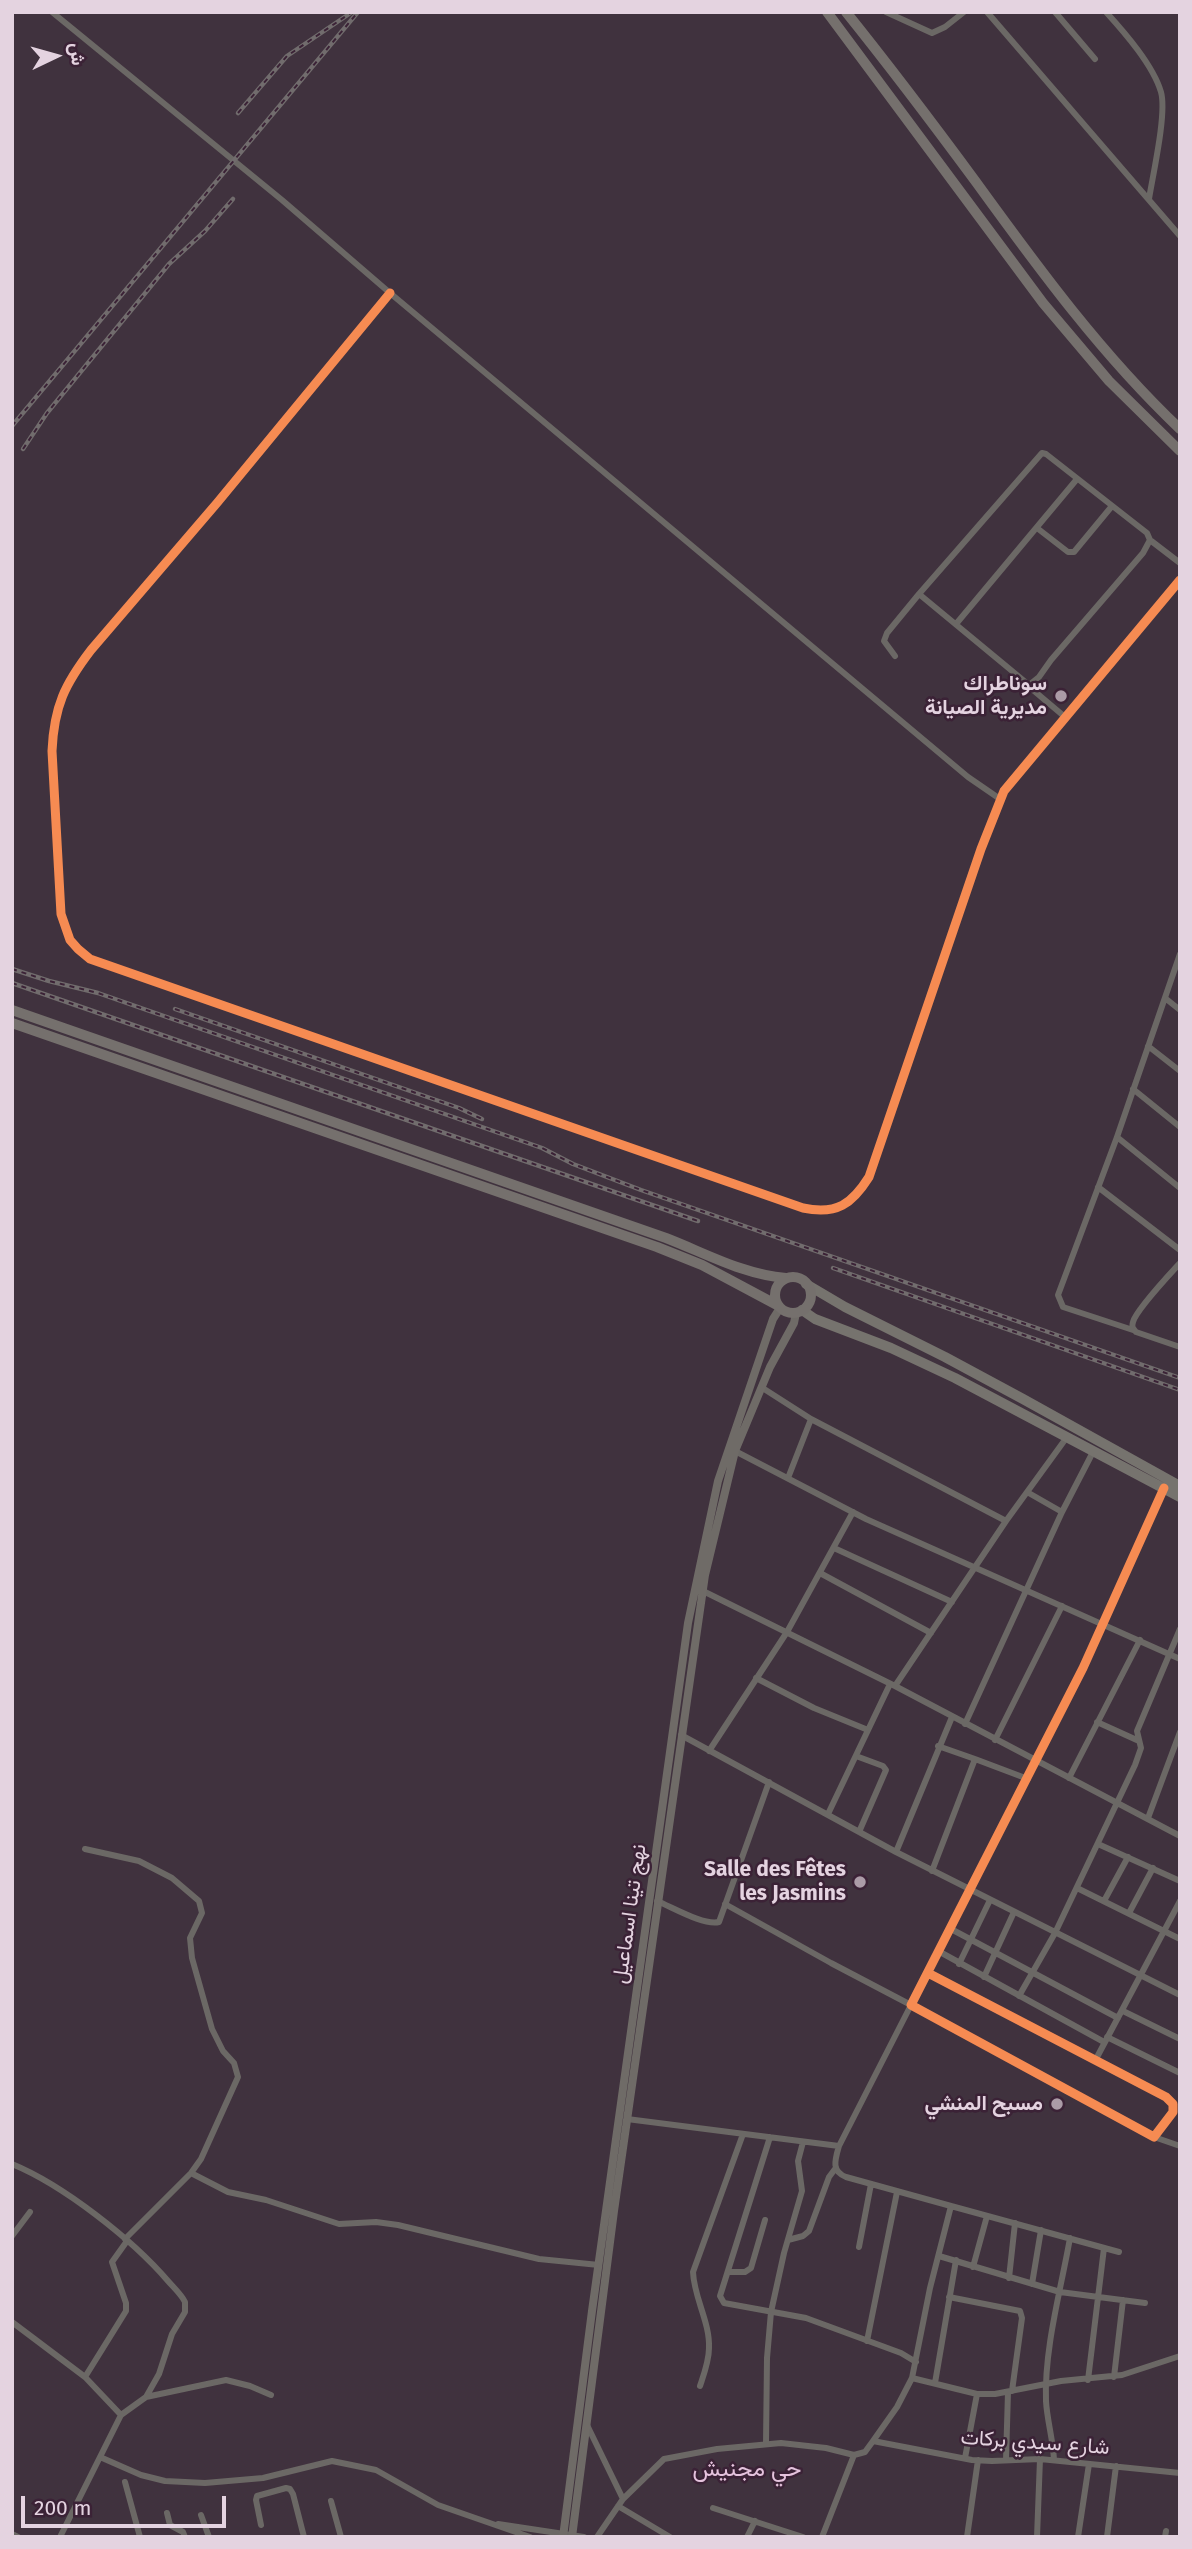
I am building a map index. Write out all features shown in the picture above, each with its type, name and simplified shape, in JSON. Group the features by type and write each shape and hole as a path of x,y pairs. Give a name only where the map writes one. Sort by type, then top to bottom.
{"highway":[{"path":"827,12 1043,303 1109,381 1180,451"},
{"path":"846,12 1067,306 1139,389 1180,429"},
{"path":"12,1010 602,1216 746,1270 769,1277 799,1279 806,1284 810,1296 808,1304 799,1311 790,1313 702,1265 657,1247 12,1023"},
{"path":"779,1306 776,1289 786,1278"}],"main road":[{"path":"806,1284 1180,1486"},
{"name":"نهج تينا اسماعيل","path":"568,2535 627,2119 673,1731 690,1612 714,1495 779,1306"},
{"name":"نهج تينا اسماعيل","path":"568,2535 599,2265 654,1900 683,1735 703,1591 735,1451 761,1387 799,1311"},
{"path":"799,1311 891,1348 955,1378 1180,1497"}],"street":[{"path":"52,12 263,184 968,777 1000,799"},
{"path":"886,12 932,33 964,12"},
{"path":"987,12 1180,236"},
{"path":"1055,12 1095,59"},
{"path":"1106,12 1139,52 1161,93 1162,109 1149,199"},
{"path":"390,293 217,503 91,650 65,688 53,728 54,812 61,914 66,932 78,949 90,958 803,1208 828,1210 851,1201 869,1177 1000,799 1180,580"},
{"path":"895,656 884,641 887,633 1041,454 1046,454 1147,533 1150,540 1180,563"},
{"path":"956,624 1077,479"},
{"path":"1037,528 1068,552 1074,552 1112,506"},
{"path":"1031,685 1143,553 1150,540"},
{"path":"919,593 1066,717"},
{"path":"1179,1344 1063,1307 1058,1300 1059,1290 1117,1137 1180,954"},
{"path":"1165,998 1180,1010"},
{"path":"1148,1046 1180,1071"},
{"path":"1133,1089 1180,1127"},
{"path":"1117,1137 1180,1188"},
{"path":"1098,1187 1180,1250"},
{"path":"1133,1330 1133,1322 1141,1310 1180,1263"},
{"path":"761,1387 811,1419 1006,1521"},
{"path":"788,1478 811,1419"},
{"path":"828,1814 892,1685 953,1602 1066,1437"},
{"path":"965,1724 1062,1512 1094,1450"},
{"path":"735,1451 853,1512 1180,1659"},
{"path":"788,2240 803,2236 808,2231 835,2168 839,2146 1037,1761 1103,1625 1164,1488"},
{"path":"1027,1492 1062,1512"},
{"path":"709,1751 787,1632 853,1512"},
{"path":"834,1548 953,1602"},
{"path":"820,1573 931,1633"},
{"path":"703,1591 892,1685 1179,1835"},
{"path":"995,1740 1062,1606"},
{"path":"1020,1996 1055,1933 1141,1750 1137,1731 1180,1629"},
{"path":"1069,1777 1140,1640"},
{"path":"756,1678 814,1708 869,1730"},
{"path":"896,1852 952,1717"},
{"path":"1097,1722 1139,1741"},
{"path":"673,1731 932,1871 1180,1995"},
{"path":"1147,1818 1180,1732"},
{"path":"939,1746 1028,1779"},
{"path":"856,1756 883,1766 886,1770 859,1832"},
{"path":"932,1871 975,1759"},
{"path":"654,1900 713,1924 720,1921 769,1782"},
{"path":"1098,1844 1180,1881"},
{"path":"85,1849 139,1861 172,1878 196,1897 202,1913 190,1938 190,1948 212,2029 223,2051 234,2063 238,2077 205,2151 191,2173 126,2240 112,2262 127,2305 126,2311 85,2377"},
{"path":"1104,1901 1128,1857"},
{"path":"1129,1913 1153,1868"},
{"path":"1077,1888 1180,1939"},
{"path":"959,1964 990,1900"},
{"path":"1096,2059 1180,1901"},
{"path":"725,1904 1154,2137 1180,2146"},
{"path":"984,1977 1014,1912"},
{"path":"951,1929 1118,2018"},
{"path":"940,1952 1106,2040 1180,2073"},
{"path":"928,1973 1096,2059 1171,2101 1173,2112 1154,2137"},
{"path":"1123,2011 1180,2039"},
{"path":"627,2119 839,2146"},
{"path":"700,2386 710,2347 693,2286 693,2272 743,2134"},
{"path":"770,2137 720,2296 724,2303 806,2318 901,2353 916,2362"},
{"path":"766,2444 767,2358 771,2312 802,2191 798,2161 803,2142"},
{"path":"12,2164 46,2180 126,2240 154,2264 186,2302 185,2312 172,2334 159,2374 146,2397"},
{"path":"835,2168 840,2175 897,2192 1119,2252"},
{"path":"191,2173 228,2192 267,2200 339,2224 376,2222 398,2225 539,2259 599,2265"},
{"path":"859,2246 871,2184"},
{"path":"867,2341 897,2192"},
{"path":"597,2537 623,2499 664,2459 717,2449 766,2444 826,2448 854,2455 865,2452 897,2407 912,2378 930,2288 951,2206"},
{"path":"12,2236 30,2212"},
{"path":"973,2267 987,2216"},
{"path":"728,2272 745,2272 751,2268 765,2220"},
{"path":"1009,2278 1014,2223"},
{"path":"1032,2284 1041,2230"},
{"path":"1054,2460 1046,2402 1047,2385 1051,2341 1070,2238"},
{"path":"1088,2380 1104,2248"},
{"path":"939,2256 1060,2292 1145,2303"},
{"path":"935,2383 956,2260"},
{"path":"949,2297 1020,2311 1022,2318 1010,2392 1006,2460"},
{"path":"1114,2377 1123,2301"},
{"path":"12,2322 85,2377 121,2415"},
{"path":"912,2378 977,2394 1010,2392 1061,2381 1114,2377 1150,2368 1180,2356"},
{"path":"60,2537 121,2415 146,2397 226,2380 271,2395"},
{"path":"965,2458 977,2394"},
{"path":"586,2423 623,2499"},
{"name":"شارع سيدي بركات","path":"873,2441 978,2460 1040,2459 1180,2473"},
{"path":"822,2537 854,2455"},
{"path":"100,2457 141,2475 165,2481 205,2483 263,2477 332,2461 376,2470 438,2504 530,2537"},
{"path":"1037,2537 1040,2459"},
{"path":"967,2537 978,2460"},
{"path":"1078,2537 1089,2464"},
{"path":"1107,2537 1116,2466"},
{"path":"125,2482 140,2537"},
{"path":"261,2525 257,2496 283,2488 290,2489 304,2537"},
{"path":"331,2501 341,2537"},
{"path":"618,2506 670,2537"},
{"path":"713,2508 803,2537"},
{"path":"167,2512 170,2525 183,2532 185,2537"},
{"path":"201,2515 209,2537"},
{"path":"747,2537 755,2521"},
{"path":"496,2524 584,2537"},
{"path":"12,2534 18,2537"}],"railway":[{"path":"238,113 287,56 352,12"},
{"path":"12,426 358,12"},
{"path":"23,449 47,413 169,264 205,231 233,199"},
{"path":"12,969 98,993 542,1148 573,1164 641,1190 1180,1378"},
{"path":"12,983 698,1221"},
{"path":"175,1009 459,1108 482,1119"},
{"path":"833,1268 1180,1390"}],"cycle path":[{"path":"390,293 217,503 91,650 62,696 55,721 52,751 61,914 70,940 90,959 803,1208 834,1208 850,1201 869,1177 981,849 1004,791 1180,580"},
{"path":"928,1973 1166,2097 1173,2104 1173,2112 1154,2137 911,2005 1083,1668 1164,1488"}],"place":[{"name":"سوناطراك مديرية الصيانة","path":"1061,696"},
{"name":"Salle des Fêtes les Jasmins","path":"860,1882"},
{"name":"مسبح المنشي","path":"1057,2104"}],"district":[{"name":"حي مجنيش","path":"747,2470"}]}
